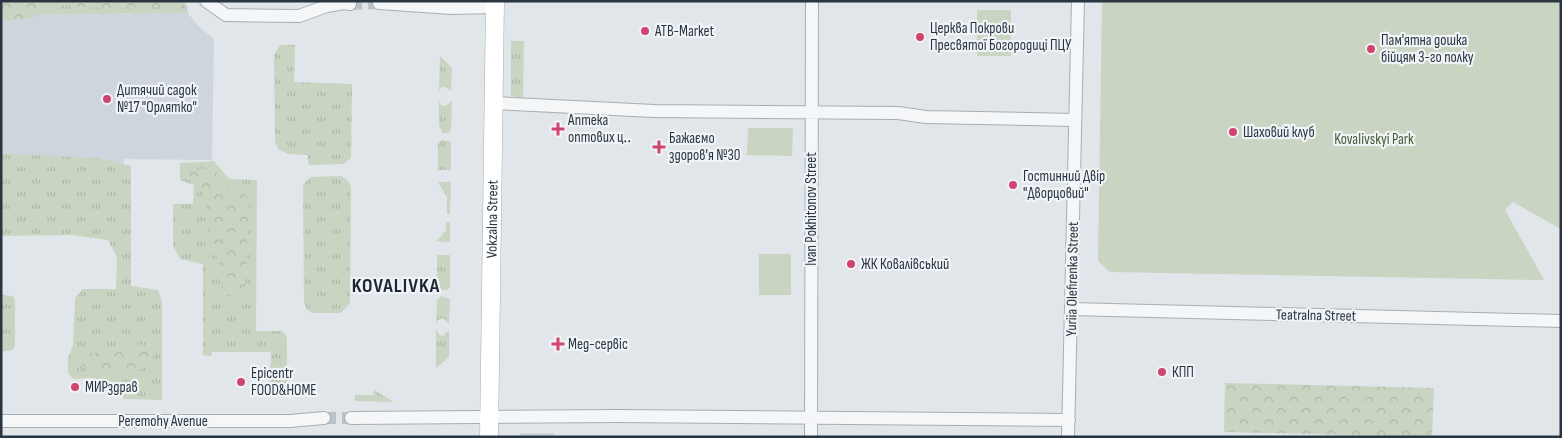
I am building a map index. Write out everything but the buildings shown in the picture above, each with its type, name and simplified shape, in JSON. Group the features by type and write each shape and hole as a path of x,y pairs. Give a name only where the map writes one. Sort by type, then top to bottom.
{"main road":[{"name":"Vokzalna Street","path":"489,437 495,4"}],"street":[{"path":"206,1 226,15 299,16 344,2 350,4"},
{"name":"Ivan Pokhitonov Street","path":"811,437 812,1"},
{"name":"Yuriia Olefirenka Street","path":"1068,437 1078,1"},
{"path":"379,4 452,8 495,4"},
{"path":"494,103 654,110 898,113 926,117 1075,120"},
{"name":"Teatralna Street","path":"1071,309 1561,321"},
{"name":"Peremohy Avenue","path":"1,421 290,421 324,418"},
{"path":"351,418 1068,420"}],"shaded area":[{"name":"Дитячий садок №17 \"Орлятко\"","path":"188,13 198,26 214,39 212,160 124,159 122,204 1,204 1,15"},
{"path":"520,433 554,433 555,437 520,437"}],"green space":[{"path":"1,1 185,1 188,13 1,15"},
{"path":"1,1 43,6 45,11 31,18 1,21"},
{"path":"52,1 160,1 161,3 159,7 103,8 72,6"},
{"name":"Kovalivskyi Park","path":"1102,1 1561,1 1561,229 1513,202 1505,210 1544,280 1110,272 1098,261"},
{"path":"977,10 1011,10 1011,56 977,56"},
{"path":"511,41 524,41 523,98 511,96"},
{"path":"280,45 295,45 294,82 352,84 351,158 344,164 309,165 307,155 288,154 278,149 275,141 274,55"},
{"path":"440,56 452,68 451,91 441,87 439,91"},
{"path":"439,101 441,105 445,106 452,101 451,130 449,133 443,133 439,126"},
{"path":"748,128 793,128 792,156 747,155"},
{"path":"442,140 451,142 451,170 438,170 438,144"},
{"path":"1,154 98,158 131,166 131,286 158,290 162,302 162,400 123,399 122,384 91,378 73,379 68,373 68,359 73,345 75,298 83,289 116,289 117,257 108,240 71,235 1,236"},
{"path":"214,161 229,179 257,180 256,331 282,331 287,337 287,382 283,391 270,391 271,352 212,352 211,356 203,355 203,264 180,259 173,245 173,204 193,204 194,185 180,180 180,163"},
{"path":"204,169 216,172 228,187 245,193 249,203 245,288 240,297 230,296 223,290 219,279 220,263 208,244 208,214 202,192 198,184 187,178 188,170"},
{"path":"341,176 351,186 350,303 341,313 313,313 307,310 304,302 303,185 310,177"},
{"path":"438,182 451,182 450,214 447,214 447,197"},
{"path":"446,222 450,222 450,242 437,241 446,230"},
{"path":"759,254 791,254 791,295 759,295"},
{"path":"437,255 450,255 450,287 447,290 441,290 437,285"},
{"path":"1,294 14,297 15,346 12,350 1,352"},
{"path":"441,296 450,299 449,324 443,318 438,320 436,324 437,300"},
{"path":"436,329 439,335 443,336 449,330 449,357 436,368"},
{"path":"137,344 151,347 154,362 138,371 116,371 102,374 88,371 82,365 90,353 127,352"},
{"path":"1225,383 1434,388 1432,437 1224,432"},
{"path":"374,390 394,402 355,401 355,395 374,395"}],"tunnel":[{"path":"350,4 379,3"},
{"path":"324,418 351,418"}],"place":[{"name":"ATB-Market","path":"645,31"},
{"name":"Церква Покрови Пресвятої Богородиці ПЦУ","path":"920,37"},
{"name":"Пам'ятна дошка бійцям 3-го полку","path":"1371,49"},
{"name":"Дитячий садок №17 \"Орлятко\"","path":"107,99"},
{"name":"Аптека оптових ц‥","path":"558,129"},
{"name":"Шаховий клуб","path":"1233,132"},
{"name":"Бажаємо здоров'я №30","path":"659,147"},
{"name":"Гостинний Двір \"Дворцовий\"","path":"1013,185"},
{"name":"ЖК Ковалівський","path":"851,264"},
{"name":"Мед-сервіс","path":"558,344"},
{"name":"КПП","path":"1162,372"},
{"name":"Epicentr FOOD&HOME","path":"241,382"},
{"name":"МИРздрав","path":"75,387"}],"district":[{"name":"KOVALIVKA","path":"396,285"}]}
